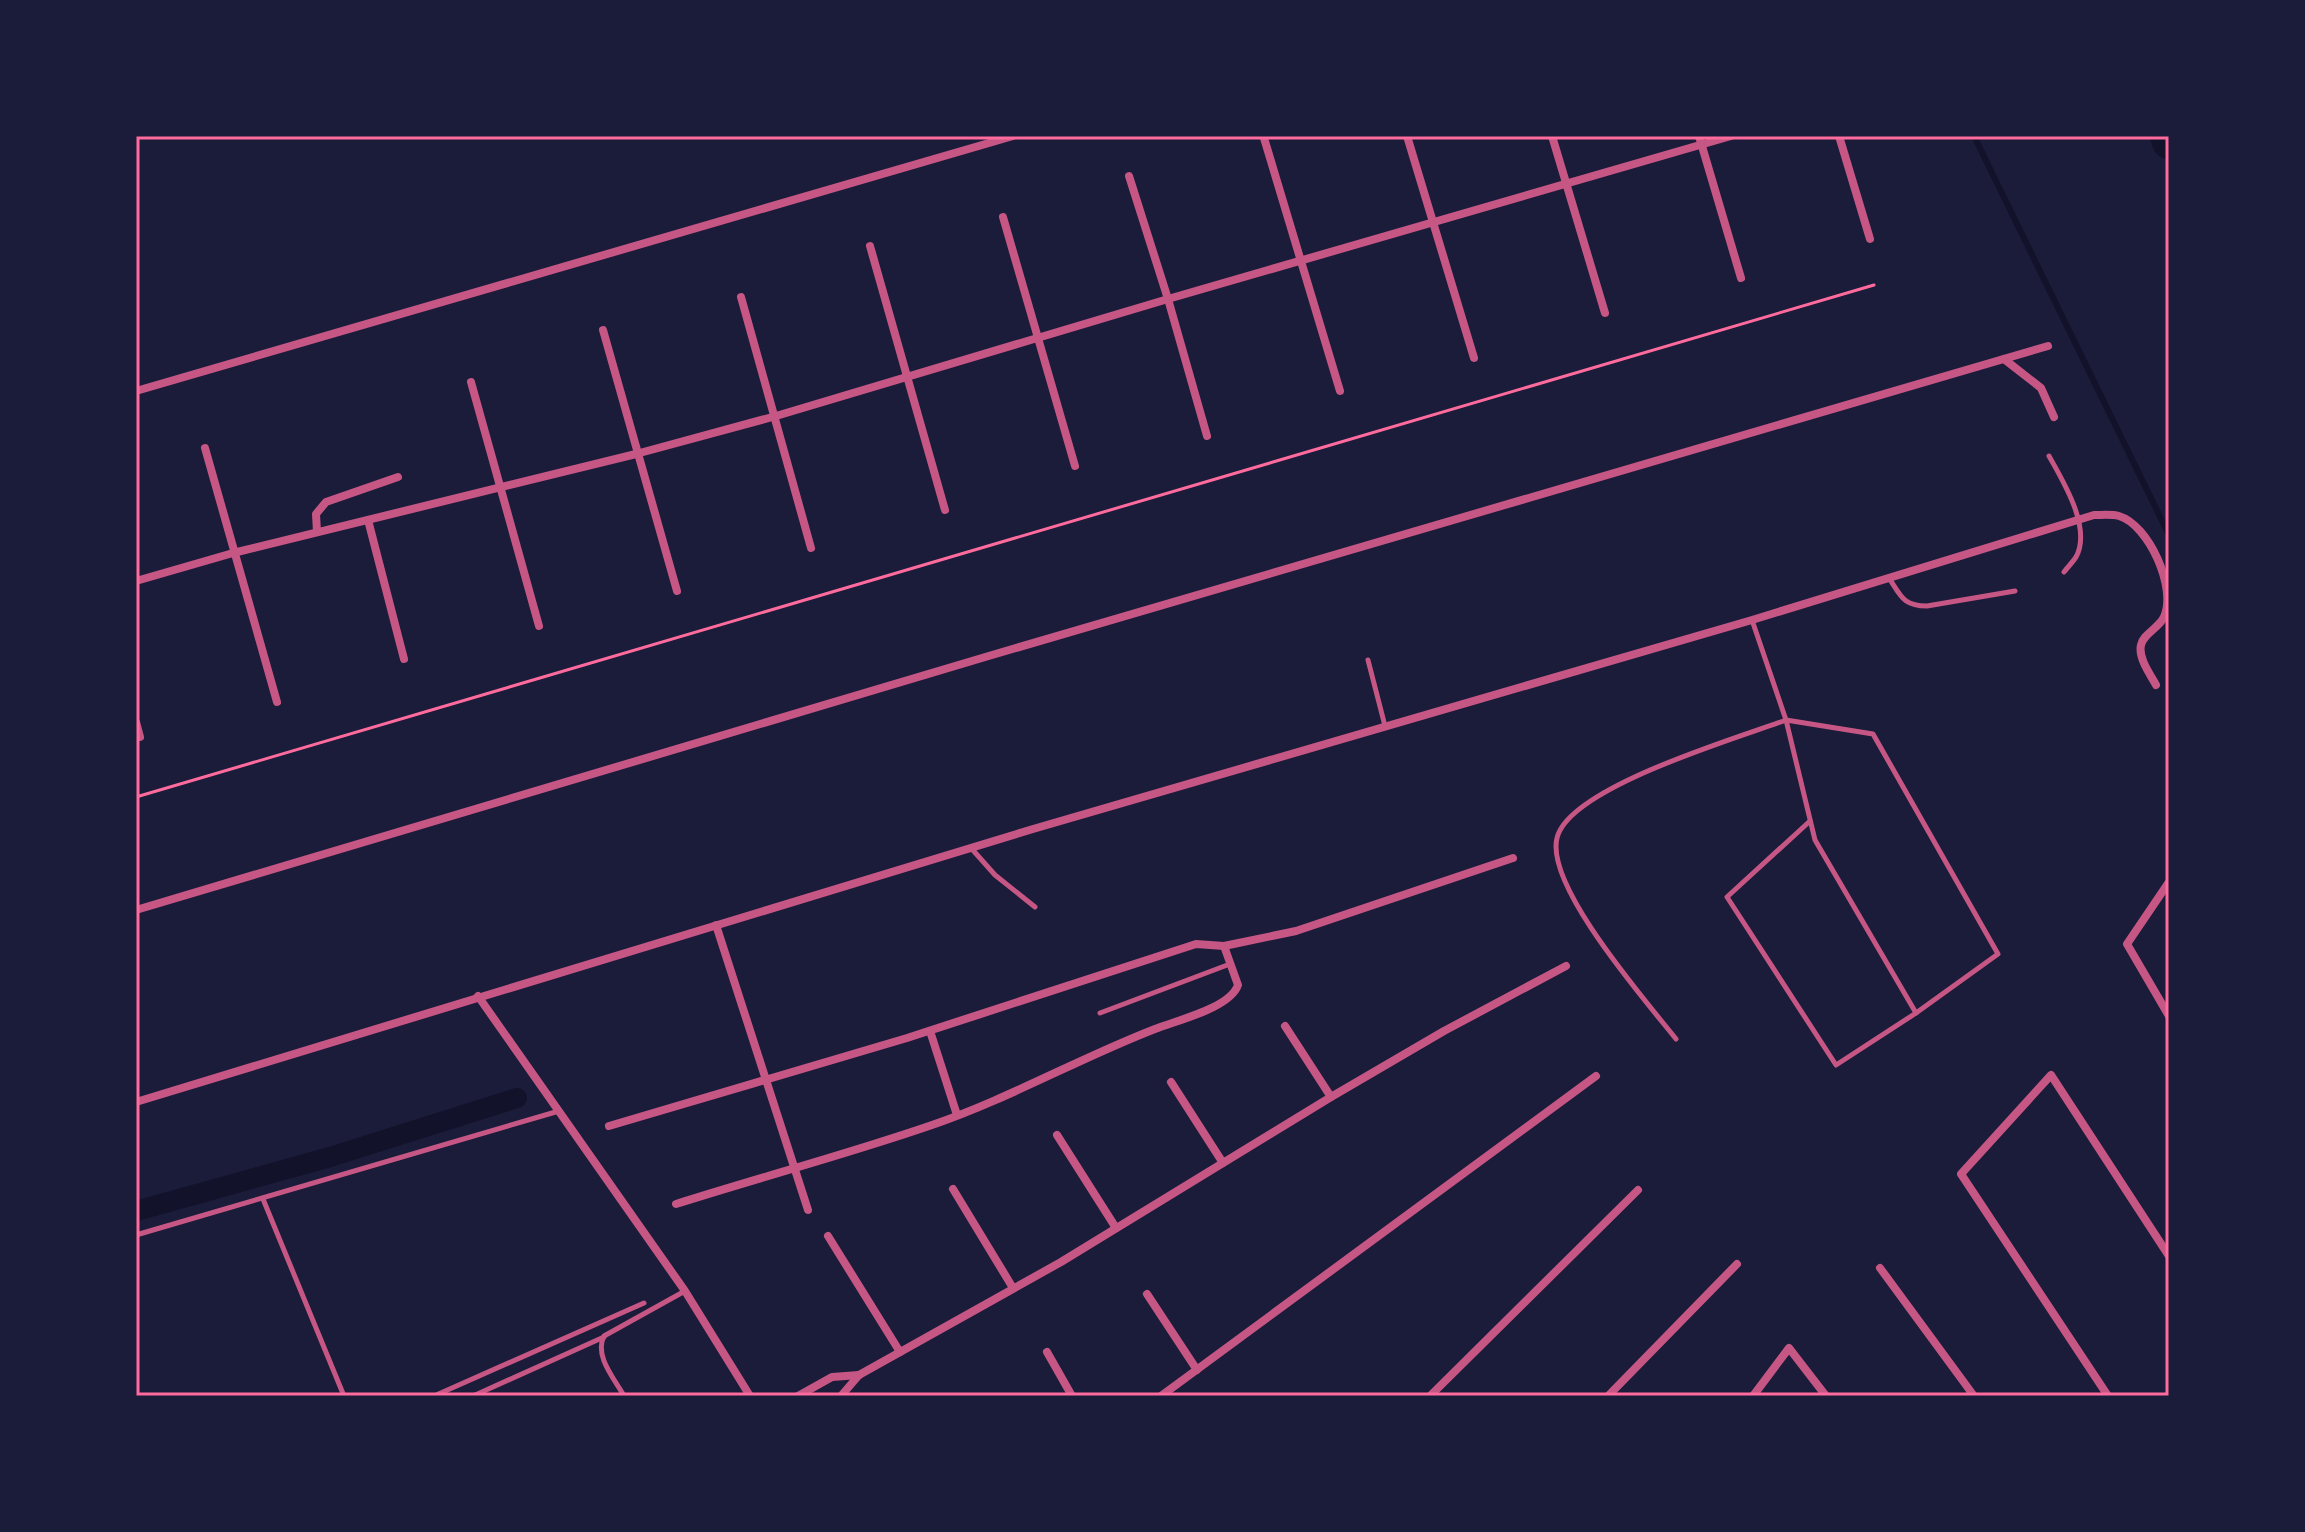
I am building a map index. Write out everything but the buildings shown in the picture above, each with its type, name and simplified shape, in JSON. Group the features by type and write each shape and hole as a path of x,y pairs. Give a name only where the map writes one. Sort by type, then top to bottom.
{"street":[{"path":"136,391 1013,136"},
{"path":"1407,136 1474,358"},
{"path":"1552,136 1605,313"},
{"path":"136,581 233,553 636,454 776,416 1566,185 1700,140 1731,136"},
{"path":"1839,136 1870,239"},
{"path":"1264,138 1340,391"},
{"path":"1700,140 1741,278"},
{"path":"1129,176 1207,436"},
{"path":"1003,217 1075,466"},
{"path":"870,246 945,510"},
{"path":"741,297 811,548"},
{"path":"603,330 677,591"},
{"path":"136,910 2048,346"},
{"path":"2004,359 2041,388 2054,417"},
{"path":"471,382 539,626"},
{"path":"205,448 277,702"},
{"path":"317,532 316,514 326,502 398,477"},
{"path":"136,1102 971,848 1752,620 2094,515 2120,516 2135,524 2156,554 2168,586 2164,618 2142,641 2140,649 2156,685"},
{"path":"368,520 404,659"},
{"path":"136,722 140,737"},
{"path":"609,1126 930,1031 1196,944 1224,946 1296,931 1513,858"},
{"path":"2169,882 2127,944 2169,1016"},
{"path":"716,925 808,1210"},
{"path":"676,1204 957,1115 1228,999 1238,985 1224,946"},
{"path":"841,1396 859,1375 1116,1228 1444,1031 1566,966"},
{"path":"478,996 685,1291 750,1396"},
{"path":"1285,1026 1331,1097"},
{"path":"930,1031 957,1115"},
{"path":"2108,1396 1961,1174 2051,1075 2169,1256"},
{"path":"1161,1396 1596,1076"},
{"path":"1171,1082 1223,1163"},
{"path":"1057,1135 1116,1228"},
{"path":"953,1189 1013,1288"},
{"path":"1430,1396 1638,1190"},
{"path":"828,1236 900,1352"},
{"path":"1608,1396 1737,1264"},
{"path":"1880,1268 1974,1396"},
{"path":"1147,1294 1197,1370"},
{"path":"1753,1396 1789,1348 1826,1396"},
{"path":"1047,1352 1072,1396"},
{"path":"798,1396 832,1377 859,1375"}],"lane":[{"path":"2049,456 2068,489 2078,520 2079,548 2064,572"},
{"path":"1889,578 1904,600 1913,606 2015,591"},
{"path":"1752,620 1786,720 1815,840 1916,1013"},
{"path":"1368,660 1385,727"},
{"path":"1676,1039 1590,930 1558,861 1557,839 1564,825 1587,803 1628,778 1786,720 1873,734 1998,954 1836,1065 1727,897 1810,820"},
{"path":"971,848 995,875 1035,907"},
{"path":"1100,1013 1231,963"},
{"path":"136,1235 559,1111"},
{"path":"263,1199 344,1396"},
{"path":"473,1396 604,1336 685,1291"},
{"path":"434,1396 644,1303"},
{"path":"604,1336 600,1344 601,1356 624,1396"}],"path":[{"path":"136,797 1874,285"}],"waterway":[{"path":"1974,136 2169,535"},
{"path":"2167,136 2169,142"},
{"path":"136,1211 330,1157 517,1098"}]}
